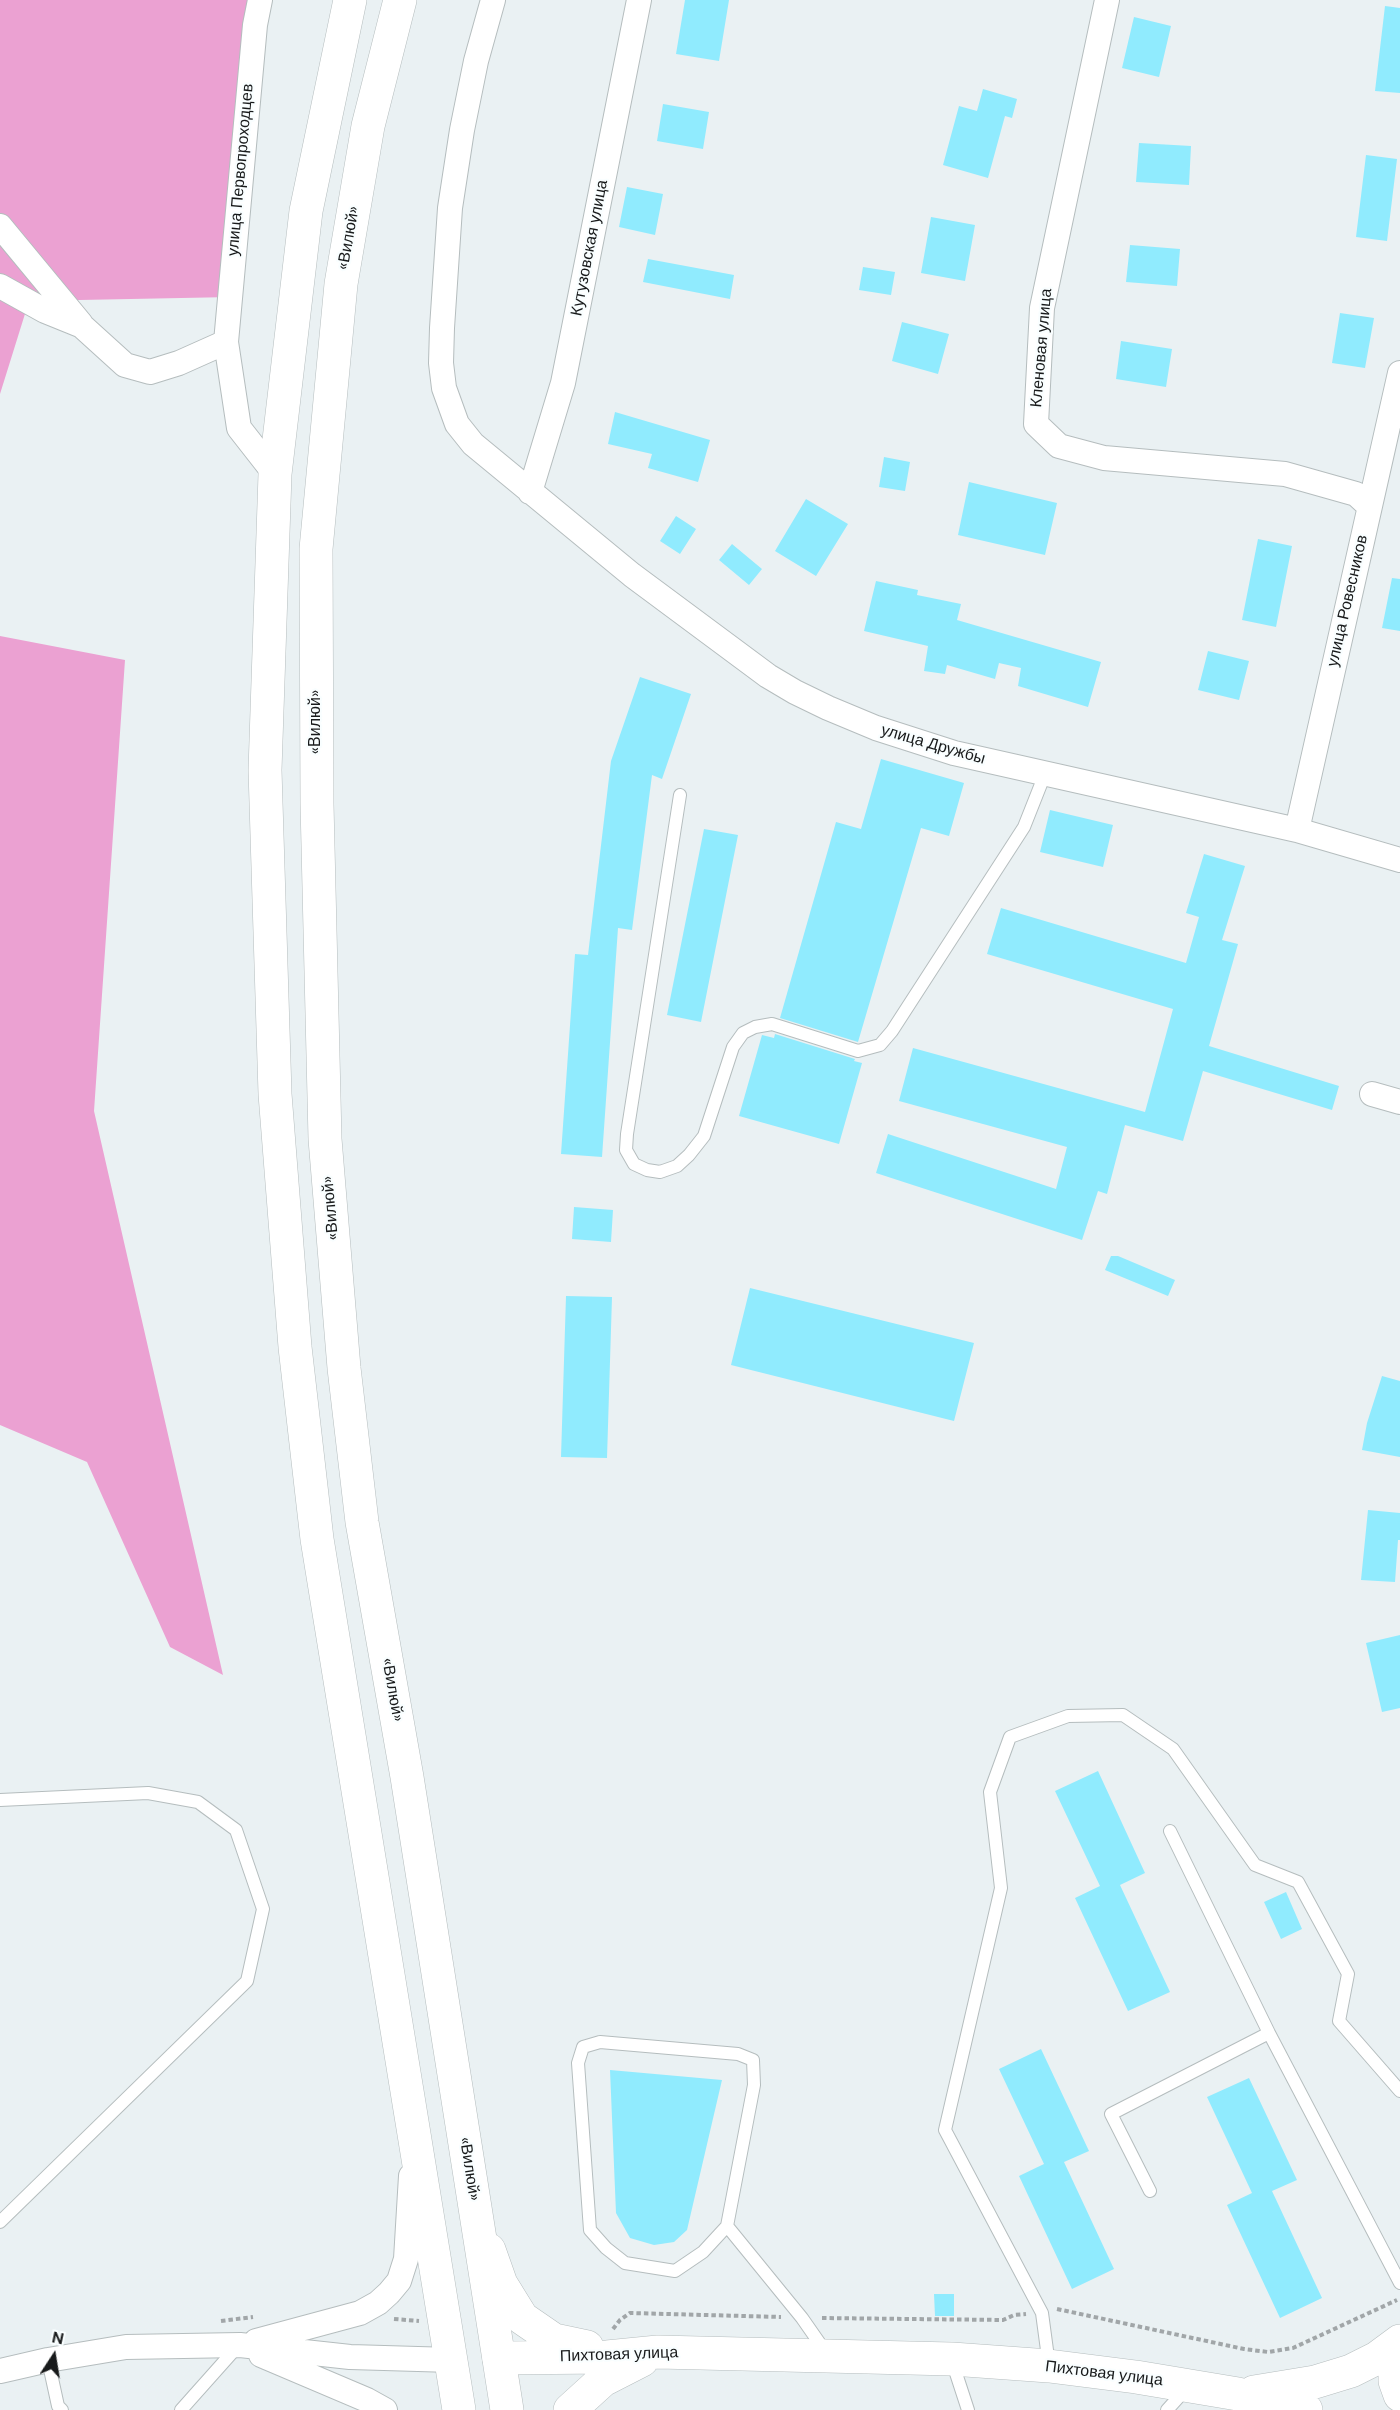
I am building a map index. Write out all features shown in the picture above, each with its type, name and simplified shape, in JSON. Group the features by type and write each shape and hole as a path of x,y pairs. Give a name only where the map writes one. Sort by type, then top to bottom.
{"main road":[{"path":"350,0 306,211 275,474 265,770 275,1094 295,1347 317,1539 459,2410"},
{"name":"«Вилюй»","path":"400,0 369,126 341,284 316,549 317,804 325,1139 344,1368 362,1522 407,1777 507,2410"},
{"path":"476,2214 501,2284 522,2318 554,2340 576,2346 658,2352"},
{"name":"Пихтовая улица","path":"1238,2394 1315,2382 1351,2371 1377,2358 1400,2341"},
{"path":"1400,2348 1395,2370 1400,2395"},
{"path":"570,2410 603,2380 658,2352"},
{"name":"Пихтовая улица","path":"452,2360 607,2357 658,2352 952,2360 1049,2366 1238,2394 1306,2410"}],"street":[{"name":"улица Первопроходцев","path":"260,0 255,25 226,342 239,428 275,474"},
{"name":"улица Дружбы","path":"493,0 476,61 450,208 441,363 444,388 457,424 473,444 632,575 768,676 795,692 876,728 954,753 1297,830 1400,860"},
{"name":"Кутузовская улица","path":"530,492 563,383 639,0"},
{"name":"Кленовая улица","path":"1107,0 1042,308 1036,424 1059,446 1104,458 1285,474 1356,494 1369,506"},
{"path":"0,226 82,326 124,365 150,372 178,363 226,342"},
{"path":"0,286 45,311 82,326"},
{"name":"улица Ровесников","path":"1297,830 1400,373"},
{"path":"1372,1094 1400,1102"},
{"path":"240,2345 360,2313 378,2303 399,2281 406,2259 413,2137"},
{"path":"240,2345 385,2410"},
{"name":"Пихтовая улица","path":"0,2371 48,2360 126,2347 240,2345 350,2357 452,2360"}],"lane":[{"path":"680,795 626,1150 634,1164 647,1170 660,1172 677,1166 704,1136 733,1047 743,1033 754,1027 772,1024 858,1051 880,1045 892,1031 1024,827 1044,774"},
{"path":"1049,2366 1050,2355 1042,2313 945,2130 1001,1888 990,1792 1010,1737 1068,1716 1123,1715 1173,1749 1255,1865 1298,1882 1348,1974 1339,2021 1400,2091"},
{"path":"0,1800 148,1793 198,1802 236,1830 263,1909 247,1981 0,2222"},
{"path":"1170,1831 1269,2033 1400,2283"},
{"path":"1150,2191 1111,2114 1269,2033"},
{"path":"600,2042 738,2054 753,2060 754,2085 727,2226 703,2252 675,2271 625,2263 606,2248 590,2230 578,2063 582,2047 600,2042"},
{"path":"727,2226 802,2318 830,2357"},
{"path":"181,2410 240,2345"},
{"path":"48,2360 58,2406 62,2410"},
{"path":"952,2360 968,2410"},
{"path":"1167,2410 1189,2386"}],"path":[{"path":"609,2349 611,2333 620,2320 630,2313 1003,2320 1014,2315 1042,2313 1060,2308 1244,2349 1268,2352 1293,2348 1400,2298"}],"shaded area":[{"path":"0,0 260,0 232,297 29,301 0,394"},
{"path":"0,636 125,660 94,1111 223,1675 170,1647 87,1462 0,1425"}],"building":[{"path":"685,0 729,0 719,61 676,54"},
{"path":"1385,6 1400,8 1400,93 1375,91"},
{"path":"1134,17 1171,26 1159,77 1122,68"},
{"path":"983,89 1017,99 1012,118 1005,116 988,178 943,165 959,106 977,111"},
{"path":"663,104 709,112 703,149 657,141"},
{"path":"1139,143 1191,146 1189,185 1136,182"},
{"path":"1366,155 1397,159 1387,241 1356,237"},
{"path":"627,187 663,194 655,235 619,227"},
{"path":"931,217 975,225 965,281 921,273"},
{"path":"1130,245 1180,249 1177,286 1126,282"},
{"path":"648,259 734,275 730,299 643,282"},
{"path":"863,267 895,272 891,295 859,290"},
{"path":"1340,313 1374,318 1365,368 1332,363"},
{"path":"902,322 949,334 938,374 892,361"},
{"path":"1121,341 1172,349 1166,387 1116,379"},
{"path":"615,412 710,440 698,482 648,468 652,454 608,444"},
{"path":"884,457 910,462 905,491 879,487"},
{"path":"969,482 1057,503 1045,555 958,535"},
{"path":"806,499 848,524 816,576 775,551"},
{"path":"676,516 696,529 680,554 660,541"},
{"path":"1258,539 1292,546 1276,627 1242,620"},
{"path":"732,544 762,569 749,585 719,560"},
{"path":"1392,578 1400,579 1400,631 1382,628"},
{"path":"876,581 918,590 917,595 961,604 957,620 1101,662 1088,707 1018,686 1021,668 999,663 995,679 947,665 945,674 924,671 928,646 864,631"},
{"path":"1208,651 1249,661 1239,700 1198,690"},
{"path":"640,677 691,694 662,779 652,775 632,930 618,928 602,1157 561,1154 575,954 588,955 611,761"},
{"path":"881,759 964,783 949,836 921,828 858,1042 780,1018 836,822 861,829"},
{"path":"1050,810 1113,825 1103,867 1040,852"},
{"path":"704,829 738,835 701,1022 667,1015"},
{"path":"1204,854 1245,866 1222,940 1238,944 1209,1046 1339,1086 1332,1110 1203,1071 1183,1141 1125,1125 1107,1194 1098,1191 1082,1240 876,1173 888,1134 1056,1189 1067,1147 899,1101 913,1048 1145,1112 1173,1009 987,954 1001,908 1186,963 1199,917 1186,913"},
{"path":"775,1034 862,1063 839,1144 739,1116 762,1035 774,1038"},
{"path":"574,1207 613,1210 611,1242 572,1239"},
{"path":"1111,1256 1118,1256 1175,1280 1168,1296 1105,1270"},
{"path":"750,1288 974,1343 954,1421 731,1365"},
{"path":"566,1296 612,1297 607,1458 561,1457"},
{"path":"1382,1376 1400,1381 1400,1457 1362,1450 1367,1423"},
{"path":"1368,1510 1400,1513 1400,1540 1398,1540 1395,1582 1361,1580"},
{"path":"1400,1635 1400,1708 1382,1712 1366,1643"},
{"path":"1098,1771 1145,1873 1120,1885 1170,1992 1128,2011 1075,1898 1100,1886 1055,1791"},
{"path":"1286,1892 1302,1929 1281,1939 1264,1902"},
{"path":"1041,2049 1089,2151 1064,2162 1114,2269 1072,2289 1019,2176 1044,2164 999,2069"},
{"path":"610,2070 722,2080 687,2230 674,2242 654,2245 630,2238 616,2213"},
{"path":"1249,2078 1297,2180 1272,2191 1322,2298 1280,2318 1227,2205 1252,2193 1207,2097"},
{"path":"934,2294 954,2294 954,2316 935,2316"}]}
